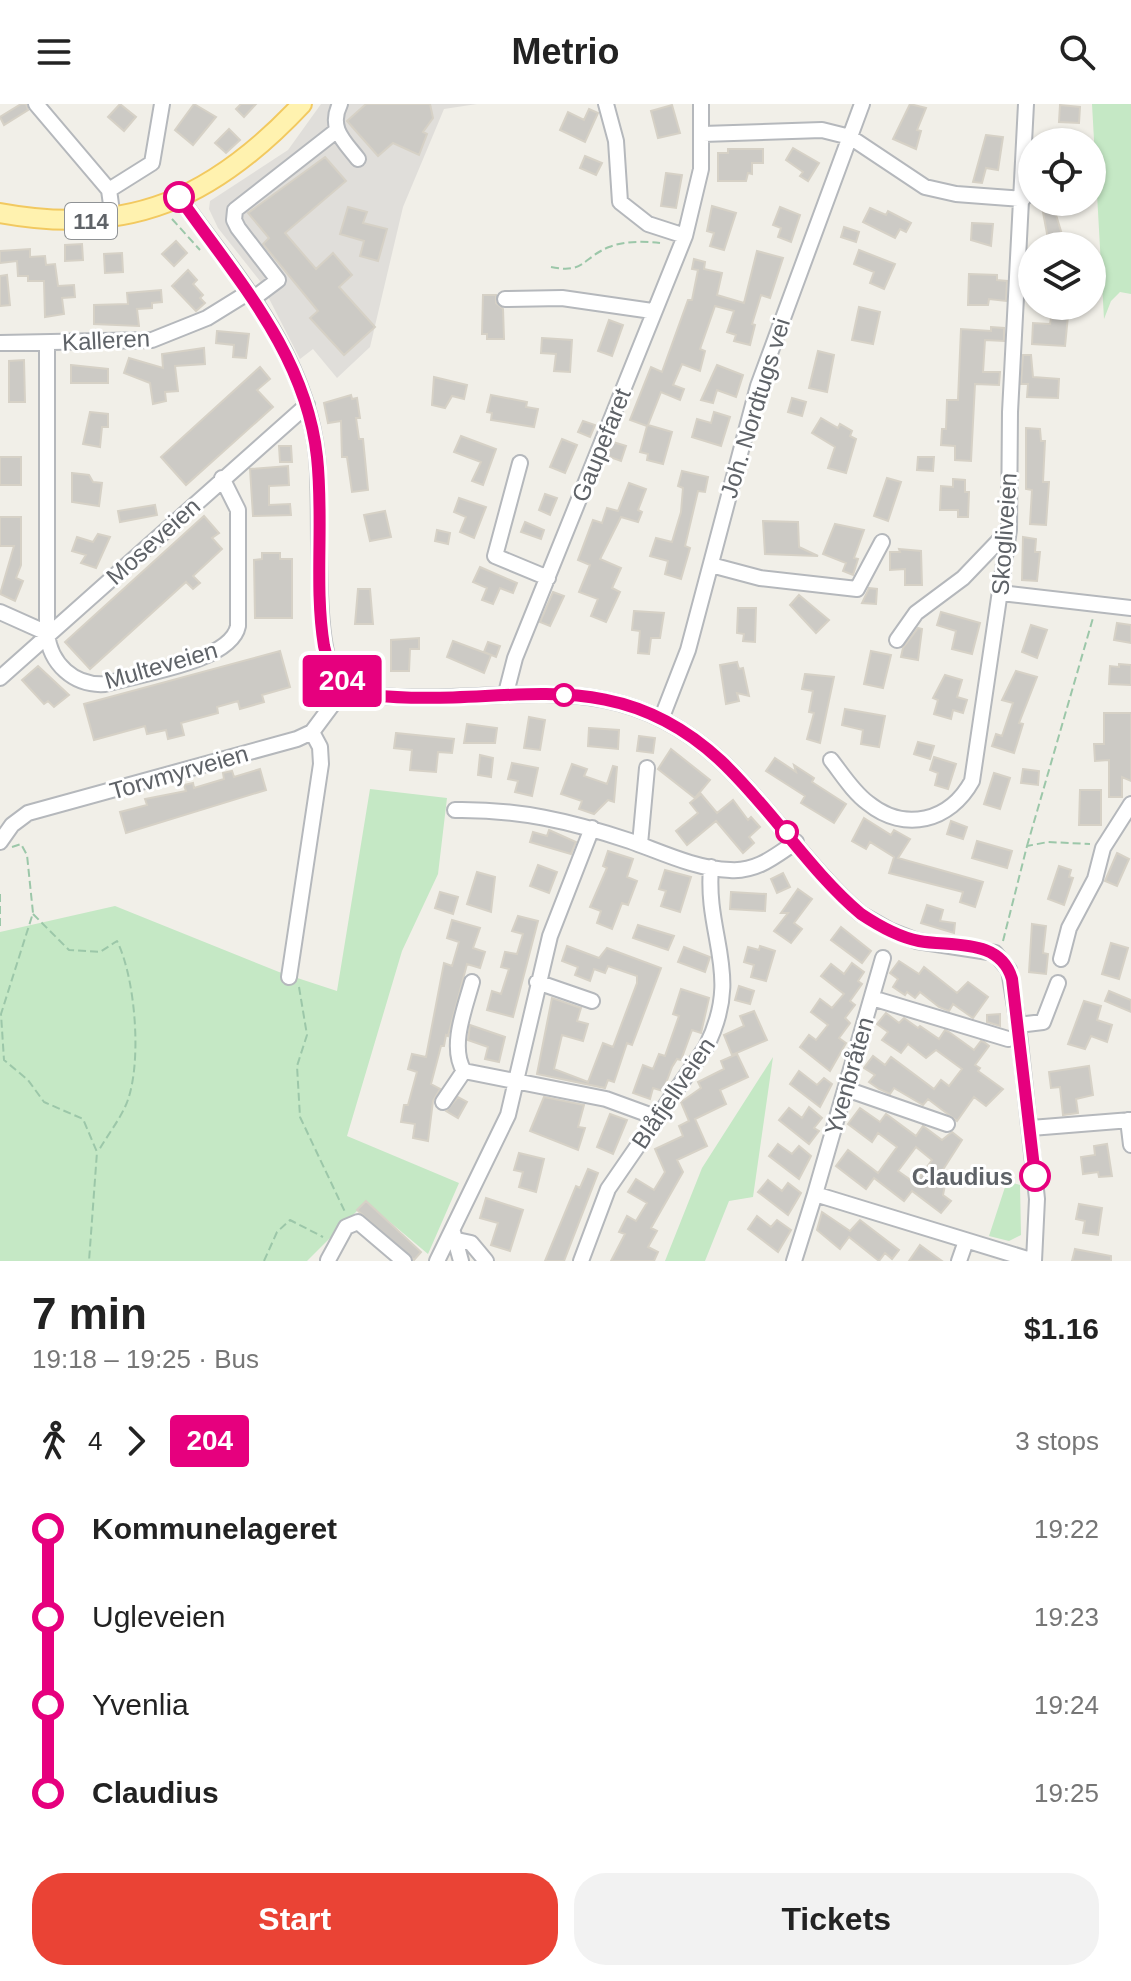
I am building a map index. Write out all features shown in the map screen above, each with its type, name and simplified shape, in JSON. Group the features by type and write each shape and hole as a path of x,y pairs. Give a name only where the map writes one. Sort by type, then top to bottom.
{"main road":[{"name":"114","path":"0,213 62,221 113,219 179,197 234,166 302,104"}],"street":[{"path":"36,104 109,190 113,219"},
{"path":"109,190 152,163 162,104"},
{"path":"340,104 335,121 336,131 358,159"},
{"path":"606,104 616,141 620,202 648,224 683,241"},
{"name":"Gaupefaret","path":"506,693 515,658 652,311 683,241 697,192 703,134 701,104"},
{"name":"Joh. Nordtugs vei","path":"662,717 688,650 758,386 862,104"},
{"name":"Skogliveien","path":"1025,128 1026,104"},
{"path":"703,134 822,130 850,137 925,187 956,194 1018,199"},
{"path":"252,295 278,280 238,228 234,220 235,210 336,131"},
{"path":"179,197 252,295 291,365 307,405 320,490 324,647 331,667 347,685 362,693 384,697 506,693 589,697 662,717 720,760 845,900 878,925 917,941 995,953 1009,970 1031,1128 1037,1199 1034,1261 815,1194"},
{"name":"Skogliveien","path":"831,760 867,803 897,818 932,819 959,800 972,781 1009,530 1010,412 1022,216"},
{"name":"Kalleren","path":"0,343 152,340 207,318 252,295"},
{"path":"505,299 562,298 652,311"},
{"name":"Multeveien","path":"47,343 47,633 52,653 69,674 93,684 206,656 226,647 238,626 239,552 238,510 222,478"},
{"name":"Moseveien","path":"0,678 307,405"},
{"path":"520,463 495,556 548,578"},
{"path":"897,640 916,613 963,578 1009,530"},
{"path":"711,565 760,578 857,589 882,542"},
{"path":"1001,593 1131,608"},
{"path":"0,612 47,633"},
{"path":"289,977 321,764 320,747 312,732 347,685"},
{"name":"Torvmyrveien","path":"5,845 12,825 28,813 89,799 312,732"},
{"path":"640,844 647,768"},
{"path":"1061,959 1069,928 1095,879 1103,848 1131,804"},
{"path":"455,810 533,813 731,871 775,860 796,842"},
{"path":"437,1261 454,1234 508,1115 537,982 554,925 592,828"},
{"name":"Blåfjellveien","path":"581,1261 608,1189 706,1047 723,1001 723,966 709,892 711,867"},
{"name":"Yvenbråten","path":"794,1261 883,958"},
{"path":"464,1071 459,1060 459,1034 472,982"},
{"path":"537,982 592,1001"},
{"path":"1018,1025 1043,1022 1058,983"},
{"path":"872,998 1008,1039"},
{"path":"464,1071 606,1099 658,1118"},
{"path":"443,1102 464,1071"},
{"path":"846,1089 947,1124"},
{"path":"1031,1128 1130,1120 1131,1145"},
{"path":"330,1254 351,1224 363,1223 404,1261"},
{"path":"454,1234 461,1261"},
{"path":"454,1234 471,1243 486,1261"},
{"path":"959,1261 966,1241"}],"path":[{"path":"165,216 172,219 206,257"},
{"path":"551,267 581,268 606,248 629,243 683,241"},
{"path":"1004,947 1027,846 1097,606"},
{"path":"1027,846 1048,842 1084,843 1103,848"},
{"path":"5,845 21,844 27,855 26,874 33,913 1,1014 4,1060 28,1080 44,1102 83,1119 97,1152 89,1261"},
{"path":"0,894 0,930"},
{"path":"33,913 69,950 100,952 117,941 127,960 137,1030 127,1105 97,1152"},
{"path":"289,977 299,984 307,1035 297,1066 300,1117 351,1224"},
{"path":"264,1261 277,1232 290,1220 319,1232 330,1254"}],"shaded area":[{"path":"321,104 477,104 444,109 403,207 370,347 337,378 313,349 300,359 260,281 218,228 209,209 210,201 288,150"}],"green space":[{"path":"1092,104 1131,104 1131,294 1120,292 1111,301 1106,314 1106,232 1099,232 1098,216 1106,216 1106,128 1093,128"},
{"path":"370,789 447,798 438,874 402,951 347,1136 459,1183 428,1254 366,1202 307,1261 0,1261 0,932 115,906 279,972 337,991"},
{"path":"773,1057 753,1197 729,1201 705,1261 665,1261 702,1168"},
{"path":"1007,1181 1020,1185 1021,1235 1009,1241 989,1236"}],"building":[{"path":"26,104 28,110 4,125 0,117"},
{"path":"120,104 136,117 124,131 108,117"},
{"path":"194,104 216,117 193,145 175,130"},
{"path":"241,104 256,104 244,117 236,109"},
{"path":"366,104 430,104 433,118 423,132 427,134 419,155 393,143 378,156 347,121"},
{"path":"910,104 926,108 917,130 921,131 916,149 893,139"},
{"path":"672,105 680,133 658,138 651,111"},
{"path":"1060,105 1080,107 1079,123 1059,122"},
{"path":"589,109 598,113 585,142 560,130 568,112 584,120"},
{"path":"229,129 240,140 226,153 215,143"},
{"path":"986,135 1003,137 998,170 986,168 982,183 973,182"},
{"path":"793,148 819,163 808,181 800,176 803,172 786,160"},
{"path":"728,149 763,149 763,163 752,163 752,174 748,173 746,181 718,181 718,153 728,153"},
{"path":"585,156 602,163 596,175 580,168"},
{"path":"325,157 346,181 285,233 316,269 333,253 352,275 339,287 375,327 344,355 310,318 318,311 263,244 269,238 248,213"},
{"path":"666,173 682,175 676,208 661,206"},
{"path":"712,206 736,213 724,250 710,246 714,233 707,231"},
{"path":"348,207 367,212 363,223 387,229 378,261 360,256 364,241 340,234"},
{"path":"780,207 800,215 791,242 778,237 781,228 773,225"},
{"path":"870,208 886,215 888,211 911,223 906,232 900,229 895,238 863,222"},
{"path":"1044,216 1056,216 1061,232 1047,232"},
{"path":"972,223 993,224 991,246 971,240"},
{"path":"844,227 859,232 856,242 841,237"},
{"path":"176,241 187,253 174,266 162,254"},
{"path":"82,244 83,260 65,261 65,245"},
{"path":"30,249 30,257 45,256 46,265 55,264 58,286 74,285 75,297 62,298 64,314 45,317 44,281 28,281 28,276 18,276 17,261 0,263 0,251"},
{"path":"859,250 895,264 884,289 870,283 874,272 854,264"},
{"path":"757,251 783,258 770,298 761,295 752,324 755,325 750,345 734,341 736,335 727,332 734,311 715,306 700,349 705,351 700,371 682,364 673,385 684,389 680,400 661,392 648,425 672,432 663,464 647,460 648,454 640,452 647,426 630,420 651,367 662,372 688,300 692,300 698,270 692,269 694,259 705,262 704,269 722,273 717,295 744,303"},
{"path":"122,253 123,272 105,273 104,254"},
{"path":"188,270 197,280 193,284 203,295 200,298 205,303 196,311 172,286"},
{"path":"969,274 997,275 997,280 1007,281 1006,301 989,299 988,305 968,305"},
{"path":"7,275 10,305 0,306 0,276"},
{"path":"161,290 162,302 152,303 152,308 137,309 139,326 94,324 94,305 128,304 127,293"},
{"path":"483,295 496,295 496,303 503,309 504,339 487,339 487,334 482,334"},
{"path":"859,307 880,312 873,344 852,340"},
{"path":"609,320 623,325 612,356 598,351"},
{"path":"1051,320 1068,320 1065,346 1032,344 1033,323 1050,324"},
{"path":"991,327 1004,328 1004,341 985,340 983,372 1000,372 999,385 975,384 971,461 955,460 955,446 941,445 942,429 946,429 947,400 958,400 961,329 991,331"},
{"path":"217,331 249,334 246,358 233,357 234,345 216,343"},
{"path":"542,338 572,340 570,372 554,371 556,354 541,353"},
{"path":"204,348 205,364 175,366 178,391 165,392 166,401 153,404 150,383 124,373 129,358 163,368 162,354"},
{"path":"818,351 834,355 827,392 809,388"},
{"path":"1023,355 1031,355 1033,377 1059,379 1058,398 1027,397 1028,384 1021,384"},
{"path":"24,360 25,402 9,402 9,361"},
{"path":"71,365 108,369 108,383 71,383"},
{"path":"717,365 743,375 736,397 717,390 713,403 701,400"},
{"path":"260,367 270,379 257,390 273,407 186,485 161,457"},
{"path":"434,377 467,385 464,399 452,396 445,408 432,405"},
{"path":"351,395 352,399 357,398 360,418 356,418 359,439 363,439 368,490 352,492 347,457 342,457 341,421 328,423 324,403"},
{"path":"491,395 527,402 526,407 538,409 534,427 491,420 492,413 487,412"},
{"path":"792,398 806,402 802,416 788,412"},
{"path":"90,412 108,414 108,427 102,427 100,447 83,444"},
{"path":"714,412 730,417 721,446 692,437 697,419 711,423"},
{"path":"821,418 838,428 840,424 852,431 850,436 856,439 846,473 828,468 835,447 812,433"},
{"path":"583,421 595,425 590,437 578,432"},
{"path":"1026,428 1040,429 1041,441 1045,441 1043,482 1049,482 1046,525 1030,524 1032,490 1026,489"},
{"path":"461,436 496,449 483,485 472,481 481,462 454,452"},
{"path":"562,439 577,445 565,473 550,467"},
{"path":"613,442 626,446 621,461 607,456"},
{"path":"279,446 291,446 292,462 280,462"},
{"path":"0,457 21,457 21,485 0,485"},
{"path":"918,457 934,457 933,471 917,470"},
{"path":"288,466 289,485 269,486 269,505 290,504 291,515 253,516 250,469"},
{"path":"682,471 708,477 705,492 698,491 685,546 690,548 681,579 665,574 668,561 650,556 656,538 672,542 681,512 683,488 678,486"},
{"path":"72,473 89,475 93,482 102,483 99,506 72,502"},
{"path":"887,478 901,482 888,521 874,516"},
{"path":"953,479 965,480 965,492 969,492 968,517 958,517 958,510 940,510 941,486 953,487"},
{"path":"629,483 646,489 638,510 642,512 638,522 621,517 600,559 621,568 612,588 620,592 606,622 591,616 598,599 579,592 590,565 578,560 593,520 602,523 607,508 618,511"},
{"path":"545,494 557,498 550,515 539,510"},
{"path":"459,498 486,507 474,538 460,532 466,517 454,512"},
{"path":"155,505 157,515 120,522 118,511"},
{"path":"385,511 391,537 370,541 364,515"},
{"path":"204,516 219,533 212,538 222,549 193,576 200,583 193,589 186,582 90,669 65,642"},
{"path":"0,517 21,517 21,565 16,578 23,581 15,601 0,594 14,546 0,546"},
{"path":"763,521 798,522 799,547 818,556 765,554"},
{"path":"525,522 544,530 541,539 521,532"},
{"path":"835,524 864,530 854,558 858,559 853,575 843,571 846,563 823,554"},
{"path":"437,530 450,533 448,544 435,541"},
{"path":"98,534 110,537 96,568 81,563 86,555 72,551 77,537 93,542"},
{"path":"1023,537 1036,539 1035,552 1040,552 1037,581 1022,580"},
{"path":"899,549 921,551 922,585 905,585 905,569 890,570 890,552 900,552"},
{"path":"262,553 280,553 280,559 292,559 292,618 255,618 254,560 262,559"},
{"path":"480,567 517,583 513,593 500,588 493,604 482,600 487,588 473,582"},
{"path":"869,588 877,589 876,604 862,603"},
{"path":"358,589 370,589 373,624 355,624"},
{"path":"553,592 564,596 550,626 540,622"},
{"path":"799,595 829,620 816,633 790,605"},
{"path":"738,608 756,608 755,642 743,641 744,634 737,633"},
{"path":"634,611 664,613 660,638 651,638 649,654 638,653 640,631 632,630"},
{"path":"941,612 980,623 972,654 952,649 956,631 937,625"},
{"path":"1117,623 1131,625 1131,643 1114,640"},
{"path":"1031,625 1047,630 1037,658 1022,652"},
{"path":"918,628 922,629 918,660 901,657 903,648"},
{"path":"419,638 419,649 410,649 409,671 391,671 391,640"},
{"path":"453,641 491,655 484,673 447,657"},
{"path":"488,642 500,646 496,657 484,652"},
{"path":"280,651 290,687 262,695 264,702 240,709 238,701 217,707 218,713 181,723 184,735 168,739 166,730 147,734 145,726 94,740 84,704"},
{"path":"871,651 891,655 883,688 864,684"},
{"path":"737,662 739,669 743,668 749,696 737,693 739,701 726,704 720,665"},
{"path":"1119,664 1131,665 1131,685 1109,684 1110,666 1119,667"},
{"path":"38,666 69,695 54,707 48,701 44,704 22,680"},
{"path":"1016,671 1037,677 1019,723 1023,724 1014,753 992,746 996,734 1002,736 1013,703 1002,700"},
{"path":"805,674 834,677 820,743 807,739 814,713 809,712 813,691 802,689"},
{"path":"945,675 962,680 957,697 967,700 963,713 953,710 951,719 934,714 938,700 933,698"},
{"path":"845,709 885,716 879,747 861,744 863,730 842,725"},
{"path":"1104,713 1131,713 1131,781 1122,777 1122,797 1109,797 1109,760 1095,761 1094,744 1104,744"},
{"path":"529,717 545,720 540,750 524,748"},
{"path":"467,724 497,728 495,743 464,743"},
{"path":"589,728 619,730 618,749 588,746"},
{"path":"396,733 454,739 452,753 438,752 436,772 410,770 412,750 394,748"},
{"path":"639,736 655,738 653,753 637,751"},
{"path":"918,742 934,746 930,759 914,754"},
{"path":"671,749 710,780 695,798 658,769"},
{"path":"480,755 493,758 491,777 478,775"},
{"path":"934,757 956,764 948,789 935,785 938,773 930,770"},
{"path":"775,758 796,772 794,765 814,778 812,782 846,804 834,823 801,803 805,796 766,771"},
{"path":"512,763 538,768 532,796 515,792 518,781 508,779"},
{"path":"572,764 587,769 584,776 607,784 613,766 617,767 614,802 608,800 594,814 579,809 582,801 561,794"},
{"path":"260,769 266,790 126,833 120,812 147,805 145,799 186,791 184,785 193,783 194,788 224,779 223,773 232,771 234,777"},
{"path":"1023,769 1039,771 1038,785 1021,783"},
{"path":"994,773 1010,778 1000,809 984,804"},
{"path":"1080,790 1101,790 1101,825 1079,825"},
{"path":"701,794 717,813 733,800 748,820 751,817 760,827 749,837 754,843 743,853 716,821 687,845 676,831 698,813 690,803"},
{"path":"864,818 891,835 894,830 910,839 898,858 983,882 975,907 960,902 963,892 889,873 894,857 870,842 866,849 852,841"},
{"path":"951,821 967,827 963,839 947,834"},
{"path":"549,830 576,842 571,854 530,842 533,832 547,836"},
{"path":"977,841 1012,851 1007,868 972,858"},
{"path":"608,851 633,859 627,877 637,881 628,905 622,903 612,929 597,923 601,911 590,907 607,868 603,866"},
{"path":"1117,853 1129,859 1117,886 1105,881"},
{"path":"538,865 557,872 549,893 530,886"},
{"path":"1059,866 1071,870 1069,877 1073,878 1064,905 1048,899"},
{"path":"665,870 691,877 680,912 661,906 666,891 659,889"},
{"path":"477,872 495,877 491,912 467,904"},
{"path":"783,873 790,887 777,893 771,879"},
{"path":"798,889 812,899 794,923 802,929 791,943 774,931 788,913 781,913"},
{"path":"440,892 458,897 453,914 435,908"},
{"path":"731,892 766,894 765,911 730,909"},
{"path":"927,905 943,910 940,921 955,923 954,933 921,923"},
{"path":"518,916 538,921 513,1017 487,1010 492,991 501,994 509,969 501,967 505,952 517,954 523,934 512,931"},
{"path":"452,920 480,928 473,948 485,952 480,968 467,964 448,1036 444,1046 441,1046 431,1084 440,1089 433,1101 428,1141 413,1138 415,1124 401,1122 417,1072 408,1069 412,1054 426,1057 444,963 452,966 459,942 447,938"},
{"path":"1032,924 1046,926 1043,953 1048,954 1046,974 1029,972"},
{"path":"638,925 674,936 668,950 633,938"},
{"path":"841,927 871,951 862,963 831,940"},
{"path":"1111,943 1128,948 1119,979 1102,974"},
{"path":"567,946 599,958 607,948 661,968 632,1045 627,1043 614,1082 608,1080 605,1088 537,1074 552,998 581,1008 577,1021 588,1024 583,1041 562,1035 554,1069 588,1082 603,1043 613,1047 637,983 637,976 608,966 605,973 594,969 590,981 575,975 578,967 562,961"},
{"path":"760,946 775,951 766,981 751,977 754,965 744,962 748,947 759,950"},
{"path":"684,947 710,957 705,972 678,962"},
{"path":"899,961 919,974 924,967 957,993 968,982 988,997 973,1018 953,1004 949,1011 939,1007 920,992 915,998 907,992 905,995 893,987 898,979 890,973"},
{"path":"852,963 864,972 858,981 862,984 850,1001 855,1005 845,1018 850,1023 839,1038 846,1043 830,1071 800,1047 809,1035 816,1040 828,1025 811,1012 820,999 832,1008 844,994 821,976 831,964 844,974"},
{"path":"739,986 754,991 750,1004 735,1000"},
{"path":"681,989 709,998 701,1033 692,1030 681,1060 677,1059 672,1067 663,1091 653,1088 650,1099 633,1093 643,1065 653,1069 659,1054 665,1056 679,1016 673,1014"},
{"path":"1109,991 1131,1000 1131,1012 1105,1001"},
{"path":"1084,1001 1101,1006 1097,1020 1112,1025 1107,1042 1091,1036 1085,1049 1068,1044"},
{"path":"754,1011 767,1040 732,1055 724,1035 744,1026 740,1016"},
{"path":"886,1013 899,1023 904,1018 939,1039 945,1030 974,1050 981,1041 984,1042 989,1046 975,1065 980,1068 978,1071 1003,1089 986,1106 974,1097 957,1121 928,1099 923,1105 894,1088 890,1094 879,1089 869,1082 875,1075 864,1068 873,1056 885,1065 891,1057 934,1089 941,1080 949,1086 962,1069 936,1050 926,1058 908,1044 901,1053 882,1040 888,1032 877,1024"},
{"path":"1000,1014 1000,1026 987,1022 987,1015"},
{"path":"470,1025 505,1037 499,1062 485,1059 488,1047 468,1040"},
{"path":"737,1054 748,1077 720,1090 726,1104 695,1119 707,1146 677,1160 683,1172 651,1228 657,1231 648,1247 658,1252 654,1261 611,1261 625,1234 619,1232 627,1216 636,1221 647,1203 628,1192 636,1179 654,1190 665,1172 655,1149 683,1136 679,1126 689,1121 681,1102 701,1088 698,1082 724,1069 721,1061"},
{"path":"1089,1066 1093,1095 1076,1099 1078,1113 1063,1115 1060,1087 1051,1088 1049,1072"},
{"path":"799,1071 817,1085 824,1078 832,1084 820,1107 790,1084"},
{"path":"458,1097 467,1102 458,1118 446,1111"},
{"path":"544,1097 584,1105 578,1127 585,1128 578,1150 530,1131"},
{"path":"809,1107 822,1118 814,1128 819,1131 809,1144 779,1120 789,1108 802,1118"},
{"path":"860,1108 880,1122 886,1114 916,1136 923,1126 942,1140 952,1132 962,1140 937,1179 945,1185 943,1195 951,1201 941,1213 912,1191 904,1201 874,1178 866,1189 836,1166 848,1150 878,1173 897,1147 878,1133 872,1142 848,1124","holes":["916,1147 932,1160 915,1183 898,1171"]},
{"path":"610,1114 627,1120 613,1154 597,1147"},
{"path":"778,1144 792,1154 799,1146 811,1156 799,1179 769,1156"},
{"path":"1107,1144 1112,1176 1099,1177 1098,1172 1083,1174 1081,1157 1095,1155 1094,1146"},
{"path":"519,1153 544,1159 536,1192 519,1187 523,1172 514,1170"},
{"path":"588,1169 598,1173 564,1261 545,1261 576,1186 580,1188"},
{"path":"768,1180 782,1191 788,1183 801,1193 788,1215 758,1192"},
{"path":"486,1198 523,1210 510,1251 491,1245 498,1223 480,1218"},
{"path":"366,1201 421,1252 414,1260 357,1210"},
{"path":"1079,1204 1102,1208 1098,1235 1083,1233 1085,1221 1076,1219"},
{"path":"822,1212 850,1231 860,1220 899,1250 892,1259 885,1253 879,1261 849,1237 840,1249 817,1230"},
{"path":"757,1216 771,1227 777,1220 791,1230 778,1252 748,1229"},
{"path":"920,1245 942,1261 909,1261"},
{"path":"1075,1249 1111,1256 1111,1261 1072,1261"}],"bus line":[{"name":"204","path":"179,197 262,310 297,378 307,405 320,490 324,647 336,675 353,689 371,695 399,697 506,693 589,697 624,704 662,717 720,760 861,914 878,925 917,941 985,949 995,953 1006,965 1012,979 1035,1176"}],"place":[{"name":"Claudius","path":"1035,1176"}]}
